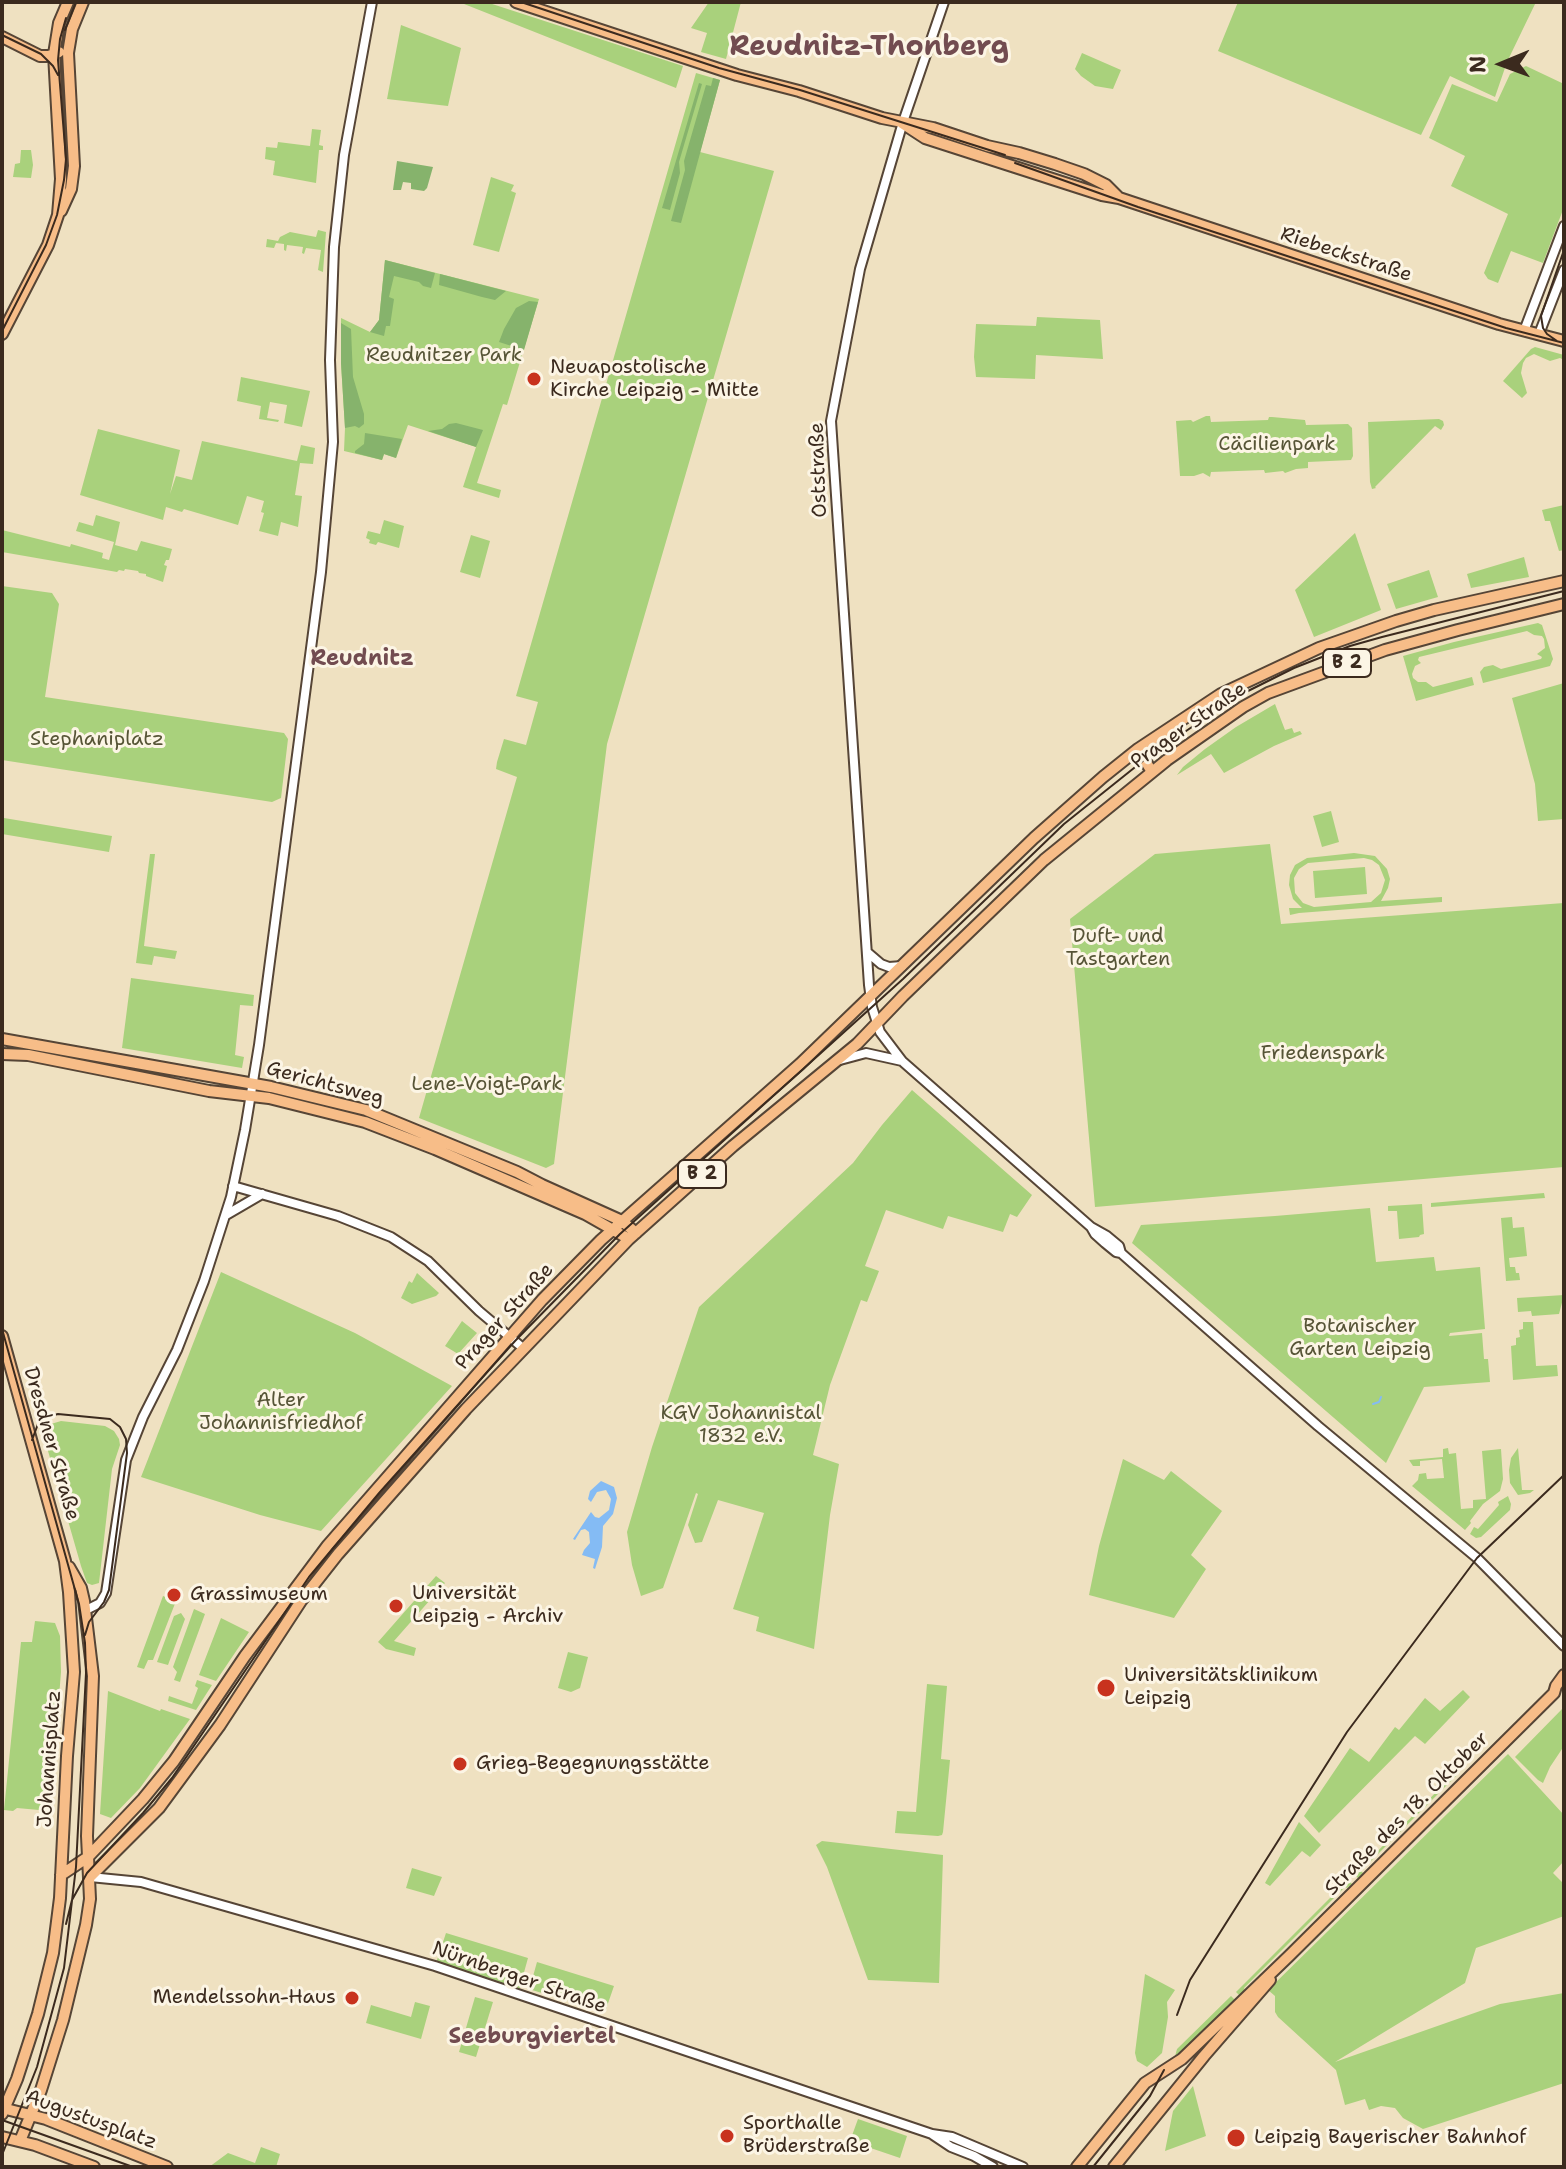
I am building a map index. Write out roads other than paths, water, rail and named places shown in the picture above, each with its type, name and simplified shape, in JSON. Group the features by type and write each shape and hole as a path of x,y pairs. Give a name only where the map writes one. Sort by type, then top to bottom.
{"main road":[{"path":"58,215 61,179 53,56 68,2"},
{"path":"2,334 48,245 69,195 74,166 69,40 83,2"},
{"name":"Riebeckstraße","path":"516,2 719,69 902,123 933,128 1084,174 1106,185 1119,198 1485,320 1564,341"},
{"path":"2,37 35,50 40,56 53,56 69,40"},
{"path":"35,50 55,40"},
{"path":"53,56 68,75"},
{"name":"Prager Straße","path":"902,966 1034,838 1103,777 1138,749 1221,694 1319,648 1388,624 1434,610 1564,581"},
{"name":"Prager Straße","path":"877,1025 1044,860 1152,772 1243,707 1280,688 1385,650 1564,604"},
{"path":"1138,749 1152,772"},
{"name":"B 2","path":"871,996 902,966"},
{"name":"Prager Straße","path":"88,1857 174,1761 328,1545 509,1336 612,1230 800,1064 871,996"},
{"name":"B 2","path":"839,1060 877,1025"},
{"name":"Gerichtsweg","path":"2,1039 366,1110 517,1172 622,1221 632,1236"},
{"name":"Gerichtsweg","path":"2,1054 28,1055 209,1091 252,1089 365,1122 632,1236"},
{"name":"Prager Straße","path":"90,1877 159,1808 301,1601 338,1554 466,1409 632,1236 733,1146 839,1060"},
{"name":"Dresdner Straße","path":"2,1336 78,1612 88,1623"},
{"name":"Dresdner Straße","path":"65,1561 81,1588 78,1612"},
{"name":"Johannisplatz","path":"3,2110 17,2079 46,1988 58,1921 78,1612"},
{"name":"Johannisplatz","path":"20,2141 41,2090 70,1994 86,1925 90,1894 87,1836 94,1692 88,1623"},
{"name":"Straße des 18. Oktober","path":"1080,2164 1145,2083 1182,2059 1286,1960 1559,1691 1556,1686 1564,1675"},
{"path":"61,1875 88,1857"},
{"path":"61,1875 90,1877"},
{"name":"Straße des 18. Oktober","path":"1114,2167 1286,1960"},
{"name":"Augustusplatz","path":"3,2110 30,2115 90,2135 167,2167"},
{"path":"2,2137 94,2167"}],"street":[{"path":"78,1612 100,1603 107,1590 122,1474 143,1417 177,1350 204,1281 226,1215 252,1089 324,545 334,430 330,360 337,219 349,124 372,2"},
{"name":"Oststraße","path":"877,1025 867,951 831,421 860,269 902,123 944,2"},
{"path":"1524,331 1564,226"},
{"path":"1539,334 1564,270"},
{"path":"867,951 881,964 902,966"},
{"path":"877,1025 902,1061 1091,1227 1105,1243 1121,1253 1318,1426 1478,1559 1564,1646"},
{"path":"839,1060 866,1053 902,1061"},
{"path":"233,1186 355,1221 391,1237 428,1261 524,1349"},
{"path":"226,1215 262,1194"},
{"name":"Nürnberger Straße","path":"90,1877 141,1882 435,1966 932,2134 960,2140 1023,2167"},
{"name":"Nürnberger Straße","path":"932,2134 993,2167"}],"water":[{"path":"601,1481 614,1487 617,1498 613,1514 603,1526 602,1547 595,1569 595,1559 582,1555 590,1543 589,1532 581,1530 573,1539 591,1512 599,1518 609,1510 611,1499 606,1490 597,1492 591,1502 588,1499 590,1491"}],"waterway":[{"path":"1373,1404 1379,1402 1381,1397"}],"tram line":[{"path":"65,30 76,2"},
{"path":"521,2 719,68 800,90 1005,155"},
{"path":"2,331 46,245 57,215 66,159 58,60 66,18"},
{"path":"2,35 41,54 58,75"},
{"path":"1015,163 1138,207 1506,328 1564,343"},
{"path":"1557,341 1543,328 1541,316 1564,250"},
{"path":"66,1924 72,1900 87,1873 172,1778 309,1577 380,1492 515,1341 620,1234 903,979 1064,824 1144,760 1234,698 1294,668 1350,646 1564,591"},
{"path":"2,1329 79,1604 86,1673 76,1867 64,1968 37,2067 2,2155"},
{"path":"32,1440 38,1424 46,1417 58,1414 110,1419 120,1427 126,1439 127,1453 109,1590 89,1622 85,1635"},
{"path":"1177,2015 1190,1980 1347,1732 1477,1558 1564,1475"},
{"path":"1093,2167 1150,2096 1164,2070"},
{"path":"2,2120 133,2167"}],"place":[{"name":"Neuapostolische Kirche Leipzig - Mitte","path":"534,379"},
{"name":"Grassimuseum","path":"174,1595"},
{"name":"Universität Leipzig - Archiv","path":"396,1606"},
{"name":"Universitätsklinikum Leipzig","path":"1106,1688"},
{"name":"Grieg-Begegnungsstätte","path":"460,1764"},
{"name":"Mendelssohn-Haus","path":"352,1998"},
{"name":"Sporthalle Brüderstraße","path":"727,2136"},
{"name":"Leipzig Bayerischer Bahnhof","path":"1236,2138"}],"district":[{"name":"Reudnitz-Thonberg","path":"869,48"},
{"name":"Reudnitz","path":"362,659"},
{"name":"Seeburgviertel","path":"532,2037"}],"park label":[{"name":"Reudnitzer Park","path":"444,356"},
{"name":"Cäcilienpark","path":"1277,445"},
{"name":"Stephaniplatz","path":"97,740"},
{"name":"Duft- und Tastgarten","path":"1118,948"},
{"name":"Friedenspark","path":"1323,1054"},
{"name":"Lene-Voigt-Park","path":"487,1085"},
{"name":"Botanischer Garten Leipzig","path":"1360,1338"},
{"name":"Alter Johannisfriedhof","path":"281,1412"},
{"name":"KGV Johannistal 1832 e.V.","path":"741,1426"}]}
